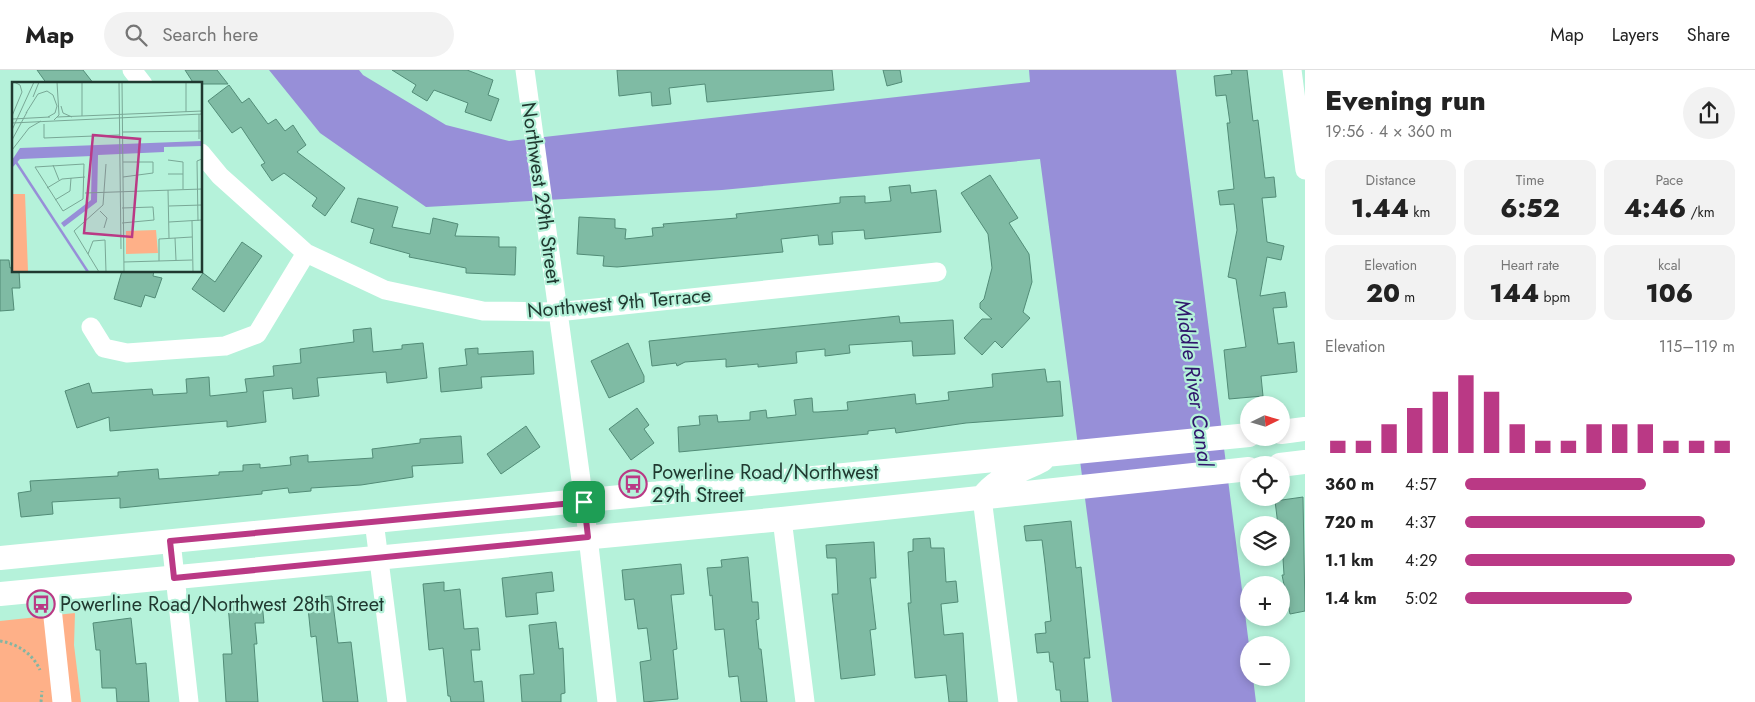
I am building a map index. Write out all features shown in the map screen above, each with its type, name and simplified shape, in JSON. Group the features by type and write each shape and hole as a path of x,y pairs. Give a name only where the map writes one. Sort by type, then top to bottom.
{"main road":[{"path":"1290,431 1305,430"},
{"path":"0,558 1240,436"},
{"path":"982,498 990,486 1000,480 1064,453"},
{"path":"0,594 1078,489 1240,470"}],"street":[{"path":"132,70 141,82"},
{"name":"Northwest 29th Street","path":"525,70 584,502 607,702"},
{"path":"1292,70 1305,170"},
{"name":"Northwest 9th Terrace","path":"202,155 220,176 306,253 385,290 484,311 557,312 937,272"},
{"path":"91,327 104,348 127,353 225,346 257,334 306,253"},
{"path":"982,498 1008,702"},
{"path":"782,518 806,702"},
{"path":"374,521 397,702"},
{"path":"170,541 189,702"},
{"path":"50,589 62,702"}],"path":[{"path":"0,641 18,646 31,656 39,668 40,676"},
{"path":"41,683 41,702"}],"shaded area":[{"path":"75,613 74,645 81,702 0,702 0,621"}],"water":[{"name":"Middle River Canal","path":"269,70 359,70 363,75 446,125 509,141 1030,82 1029,70 1176,70 1240,576 1240,626 1247,626 1248,636 1240,636 1240,686 1254,686 1256,702 1112,702 1040,159 722,190 426,207 320,133"}],"building":[{"path":"37,70 83,70 92,82 46,82"},
{"path":"185,70 217,70 228,84 202,84 202,82 193,82"},
{"path":"392,70 467,70 493,80 488,95 499,99 491,121 465,112 468,103 434,90 427,101 412,92 416,85"},
{"path":"617,70 832,70 834,90 707,102 705,84 669,88 671,104 652,106 651,92 619,96"},
{"path":"883,70 900,70 902,82 887,86"},
{"path":"1231,70 1247,70 1253,121 1258,120 1265,178 1274,177 1276,197 1262,198 1267,242 1284,246 1281,260 1267,257 1260,296 1285,292 1287,307 1273,308 1278,344 1294,342 1297,372 1261,376 1263,396 1240,396 1240,398 1229,399 1224,350 1246,347 1236,279 1228,277 1237,230 1234,204 1220,205 1218,191 1234,189 1227,123 1230,123 1226,95 1216,96 1214,76 1232,74"},
{"path":"229,85 242,103 249,98 268,124 276,119 285,131 293,125 306,145 297,152 345,188 325,216 312,206 317,198 284,173 272,181 261,165 265,163 241,127 232,133 208,101"},
{"path":"990,175 1018,218 1009,223 1029,254 1032,282 1023,312 1030,318 1002,348 995,341 982,355 964,338 982,319 992,319 980,308 992,268 988,234 961,193"},
{"path":"910,185 911,193 936,190 941,232 865,239 864,230 832,232 833,244 819,245 818,235 781,239 783,252 617,267 603,266 604,256 577,254 579,217 615,219 615,228 626,229 625,239 653,236 652,228 664,227 663,224 737,218 736,214 840,203 840,197 865,196 865,203 891,201 889,187"},
{"path":"358,198 398,207 392,227 430,234 433,218 458,224 455,236 499,237 499,247 516,247 515,275 466,273 466,268 409,257 410,254 370,243 374,229 351,222"},
{"path":"242,242 262,256 224,312 192,289 203,273 215,282"},
{"path":"0,260 9,260 12,272 19,272 20,288 12,288 14,310 0,311"},
{"path":"122,272 154,272 153,276 162,278 155,298 145,295 141,307 114,299"},
{"path":"899,316 900,323 953,320 955,354 913,356 912,341 849,345 850,353 825,356 825,349 796,352 797,363 758,367 758,364 726,367 726,359 685,362 677,366 676,363 652,366 649,341"},
{"path":"371,328 373,352 402,349 402,345 423,343 427,378 387,383 386,372 317,378 319,396 293,399 292,388 263,391 266,422 227,427 227,421 110,431 109,417 77,428 65,391 89,383 92,393 152,389 153,395 187,393 186,379 209,377 210,396 247,392 245,379 274,376 273,366 301,363 300,349 354,342 353,330"},
{"path":"628,343 644,376 644,382 609,398 591,361"},
{"path":"478,348 478,354 533,351 534,374 481,377 482,388 441,392 439,368 467,365 465,349"},
{"path":"1045,369 1047,382 1060,381 1063,416 966,423 896,433 895,428 868,431 868,434 679,452 678,427 700,425 699,416 717,415 718,422 750,420 750,412 766,410 767,418 796,415 794,400 812,398 813,412 848,410 847,402 915,394 916,404 949,400 948,392 993,387 992,374"},
{"path":"637,408 649,425 644,429 654,443 631,460 609,429"},
{"path":"526,426 540,447 501,474 487,454"},
{"path":"461,436 463,463 412,466 413,477 361,485 311,488 311,491 289,493 288,488 262,491 262,494 120,508 120,498 52,502 53,514 21,517 18,493 31,491 30,481 118,476 118,472 158,469 159,479 219,475 219,472 243,471 243,465 260,464 260,468 291,465 290,457 308,455 308,462 373,458 372,449 420,443 420,439"},
{"path":"1303,497 1305,611 1290,614 1290,576 1282,575 1284,575 1283,566 1290,566 1290,516 1277,516 1276,506 1290,506 1290,499"},
{"path":"1071,521 1076,568 1081,567 1090,658 1084,658 1088,702 1061,702 1060,690 1056,690 1053,662 1050,662 1049,652 1037,653 1035,634 1046,633 1045,622 1051,621 1042,540 1026,541 1024,526"},
{"path":"930,538 931,548 944,548 946,582 956,581 958,602 941,604 944,635 963,633 967,702 949,702 946,675 915,678 908,603 911,603 908,552 913,551 913,539"},
{"path":"874,542 876,578 870,578 876,629 870,630 875,675 841,679 832,594 838,594 836,558 827,558 826,545"},
{"path":"748,557 752,602 758,602 759,619 756,620 767,702 741,702 738,676 729,677 724,629 715,630 712,595 710,596 707,568 722,567 721,560"},
{"path":"681,564 684,594 671,595 677,649 673,650 678,699 644,702 640,662 651,660 647,628 638,629 634,599 625,600 622,570"},
{"path":"552,572 554,591 536,593 538,614 506,617 502,578"},
{"path":"444,582 444,591 460,589 464,629 478,628 480,650 471,650 474,682 482,681 484,702 451,702 450,696 448,696 443,648 429,650 423,584"},
{"path":"332,596 338,643 351,642 358,702 323,702 316,636 311,637 307,598"},
{"path":"262,602 264,623 255,623 257,644 254,644 258,702 226,702 223,654 232,654 228,604"},
{"path":"131,618 136,664 146,663 149,702 117,702 116,688 102,688 100,650 96,650 93,623"},
{"path":"556,622 559,649 563,648 565,693 561,694 561,702 522,702 520,675 534,674 529,625"}],"place":[{"name":"Powerline Road/Northwest 29th Street","path":"633,484"},
{"name":"Powerline Road/Northwest 28th Street","path":"41,604"}],"route":[{"path":"584,502 588,537 174,578 170,541 584,502"}]}
